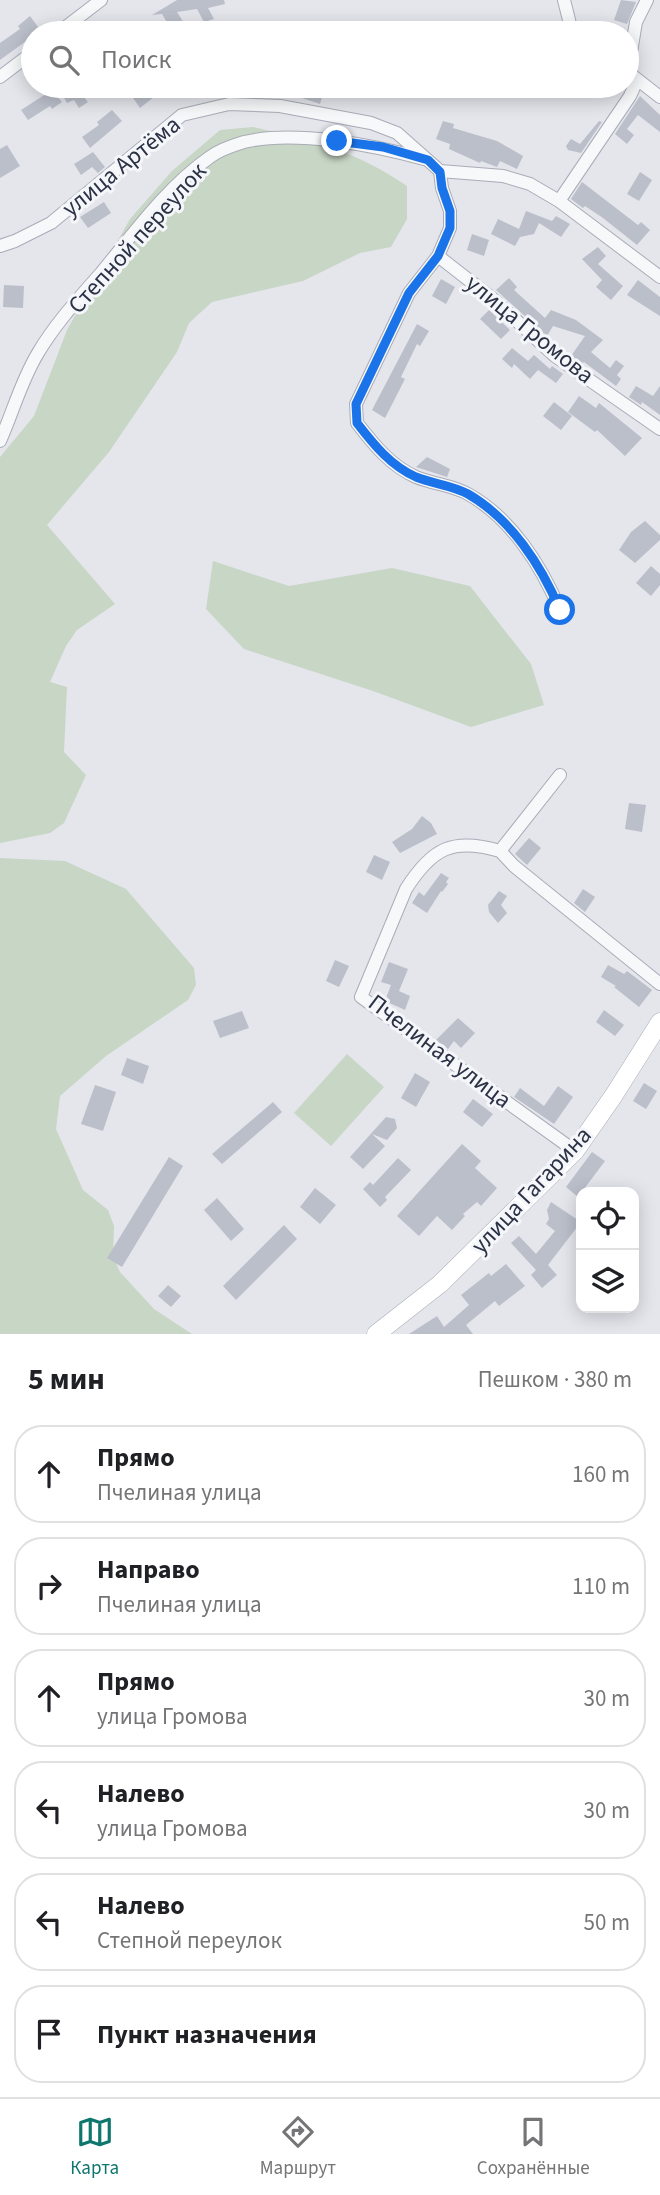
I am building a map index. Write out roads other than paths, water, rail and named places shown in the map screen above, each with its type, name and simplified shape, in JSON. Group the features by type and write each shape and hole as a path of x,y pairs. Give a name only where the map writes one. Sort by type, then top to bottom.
{"street":[{"path":"74,21 101,0"},
{"path":"564,0 569,21"},
{"path":"636,21 647,0"},
{"path":"0,77 21,61"},
{"path":"639,80 660,97"},
{"path":"559,201 629,98"},
{"name":"улица Артёма","path":"0,246 51,223 182,115 229,104 280,106 371,123 397,133 440,172"},
{"name":"Степной переулок","path":"0,441 20,387 38,351 139,227 179,183 212,155 245,142 289,138 383,147 428,160"},
{"path":"560,610 548,580 499,517 466,493 416,477 395,465 357,423 356,404 409,293 438,256 450,228 450,211 440,172 503,176 530,184 559,201 660,277"},
{"name":"улица Громова","path":"438,256 493,299 555,356 660,429"},
{"path":"560,775 500,852 660,984"},
{"name":"Пчелиная улица","path":"500,852 478,845 456,845 434,855 416,873 406,889 361,998 575,1151"},
{"name":"улица Гагарина","path":"376,1334 440,1284 575,1151 660,1022"}]}
